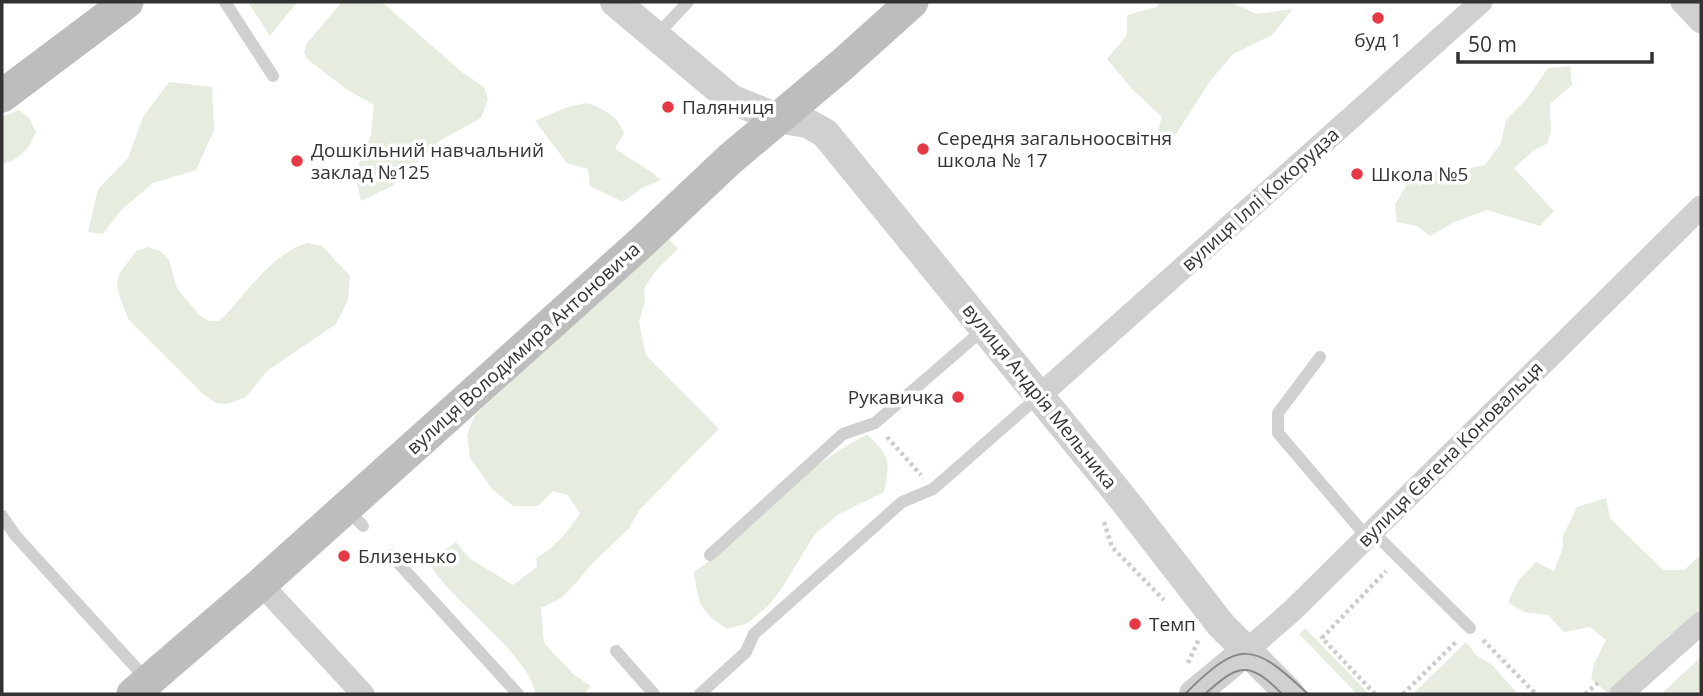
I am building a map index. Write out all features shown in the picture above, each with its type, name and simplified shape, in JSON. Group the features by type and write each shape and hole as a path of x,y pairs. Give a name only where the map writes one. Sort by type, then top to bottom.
{"main road":[{"path":"2,96 127,2"},
{"name":"вулиця Володимира Антоновича","path":"140,688 261,584 354,516 777,118 912,2"}],"street":[{"name":"вулиця Андрія Мельника","path":"615,2 731,99 777,118 807,123 825,133 985,327 1221,625 1290,694"},
{"name":"вулиця Іллі Кокорудза","path":"1038,397 1481,2"},
{"path":"1682,2 1701,22"},
{"name":"вулиця Євгена Коновальця","path":"1194,694 1292,611 1701,207"},
{"path":"261,584 363,694"},
{"path":"1621,694 1701,624"}],"lane":[{"path":"225,2 273,76"},
{"path":"656,36 688,2"},
{"path":"710,555 843,434 875,423 985,327"},
{"path":"1320,357 1278,413 1278,433 1369,533 1399,558 1470,628"},
{"path":"700,694 746,652 754,634 902,502 933,489 1038,397"},
{"path":"2,516 140,688"},
{"path":"391,555 518,694"},
{"path":"616,651 654,694"}],"path":[{"path":"875,423 933,489"},
{"path":"1376,694 1322,638 1399,558"},
{"path":"1403,694 1470,628 1536,694"}],"shaded area":[{"path":"248,2 297,2 270,36"},
{"path":"342,2 382,2 463,73 484,87 488,99 481,118 439,141 392,186 361,201 355,173 371,135 374,105 346,89 306,58 304,51 307,43"},
{"path":"1160,2 1230,2 1257,14 1293,9 1272,35 1233,54 1210,81 1166,150 1153,146 1162,117 1132,89 1107,59 1127,35 1127,15 1157,7"},
{"path":"1570,66 1572,85 1550,104 1551,130 1548,143 1533,151 1514,168 1554,211 1540,226 1487,210 1454,222 1430,236 1417,226 1397,222 1395,205 1409,180 1434,171 1485,165 1501,143 1506,120 1526,100 1548,68"},
{"path":"169,82 212,87 214,130 196,170 153,183 120,211 103,234 88,232 98,189 128,158 143,117"},
{"path":"587,103 609,114 618,122 624,133 615,148 661,180 642,188 623,202 590,186 588,169 567,163 535,121 567,107"},
{"path":"19,110 29,118 36,133 23,153 2,164 2,117"},
{"path":"668,238 678,249 659,267 644,288 645,301 639,322 646,355 719,429 640,509 629,528 576,583 561,598 541,608 544,643 574,675 591,686 584,694 536,694 529,676 518,660 440,579 428,562 456,542 469,558 513,585 537,567 536,558 555,544 575,521 580,514 568,495 553,491 538,506 513,506 493,490 470,458 467,435 475,415"},
{"path":"307,243 322,246 350,276 348,300 336,324 267,371 246,397 227,404 216,403 201,392 129,320 120,298 117,286 119,274 136,251 148,247 160,251 169,260 177,288 199,315 209,321 218,321 272,264"},
{"path":"867,435 881,448 887,460 884,492 839,514 815,534 782,588 769,605 748,623 727,629 711,617 699,600 694,572 717,555 806,474"},
{"path":"1606,498 1610,518 1663,570 1684,570 1701,555 1701,611 1667,637 1645,661 1608,693 1591,679 1594,664 1606,640 1590,627 1564,632 1548,615 1524,612 1508,602 1518,581 1536,562 1554,571 1563,548 1563,536 1577,507"},
{"path":"1305,628 1369,694 1357,694 1299,634"},
{"path":"1466,642 1476,655 1492,665 1518,694 1413,694"},
{"path":"1701,657 1701,694 1661,694"}],"tram line":[{"path":"1185,694 1220,663 1246,654 1273,664 1308,694"},
{"path":"1205,694 1226,677 1244,670 1261,675 1282,694"}],"place":[{"name":"буд 1","path":"1378,18"},
{"name":"Паляниця","path":"668,107"},
{"name":"Середня загальноосвітня школа № 17","path":"923,149"},
{"name":"Дошкільний навчальний заклад №125","path":"297,161"},
{"name":"Школа №5","path":"1357,174"},
{"name":"Рукавичка","path":"958,397"},
{"name":"Близенько","path":"344,556"},
{"name":"Темп","path":"1135,624"}]}
